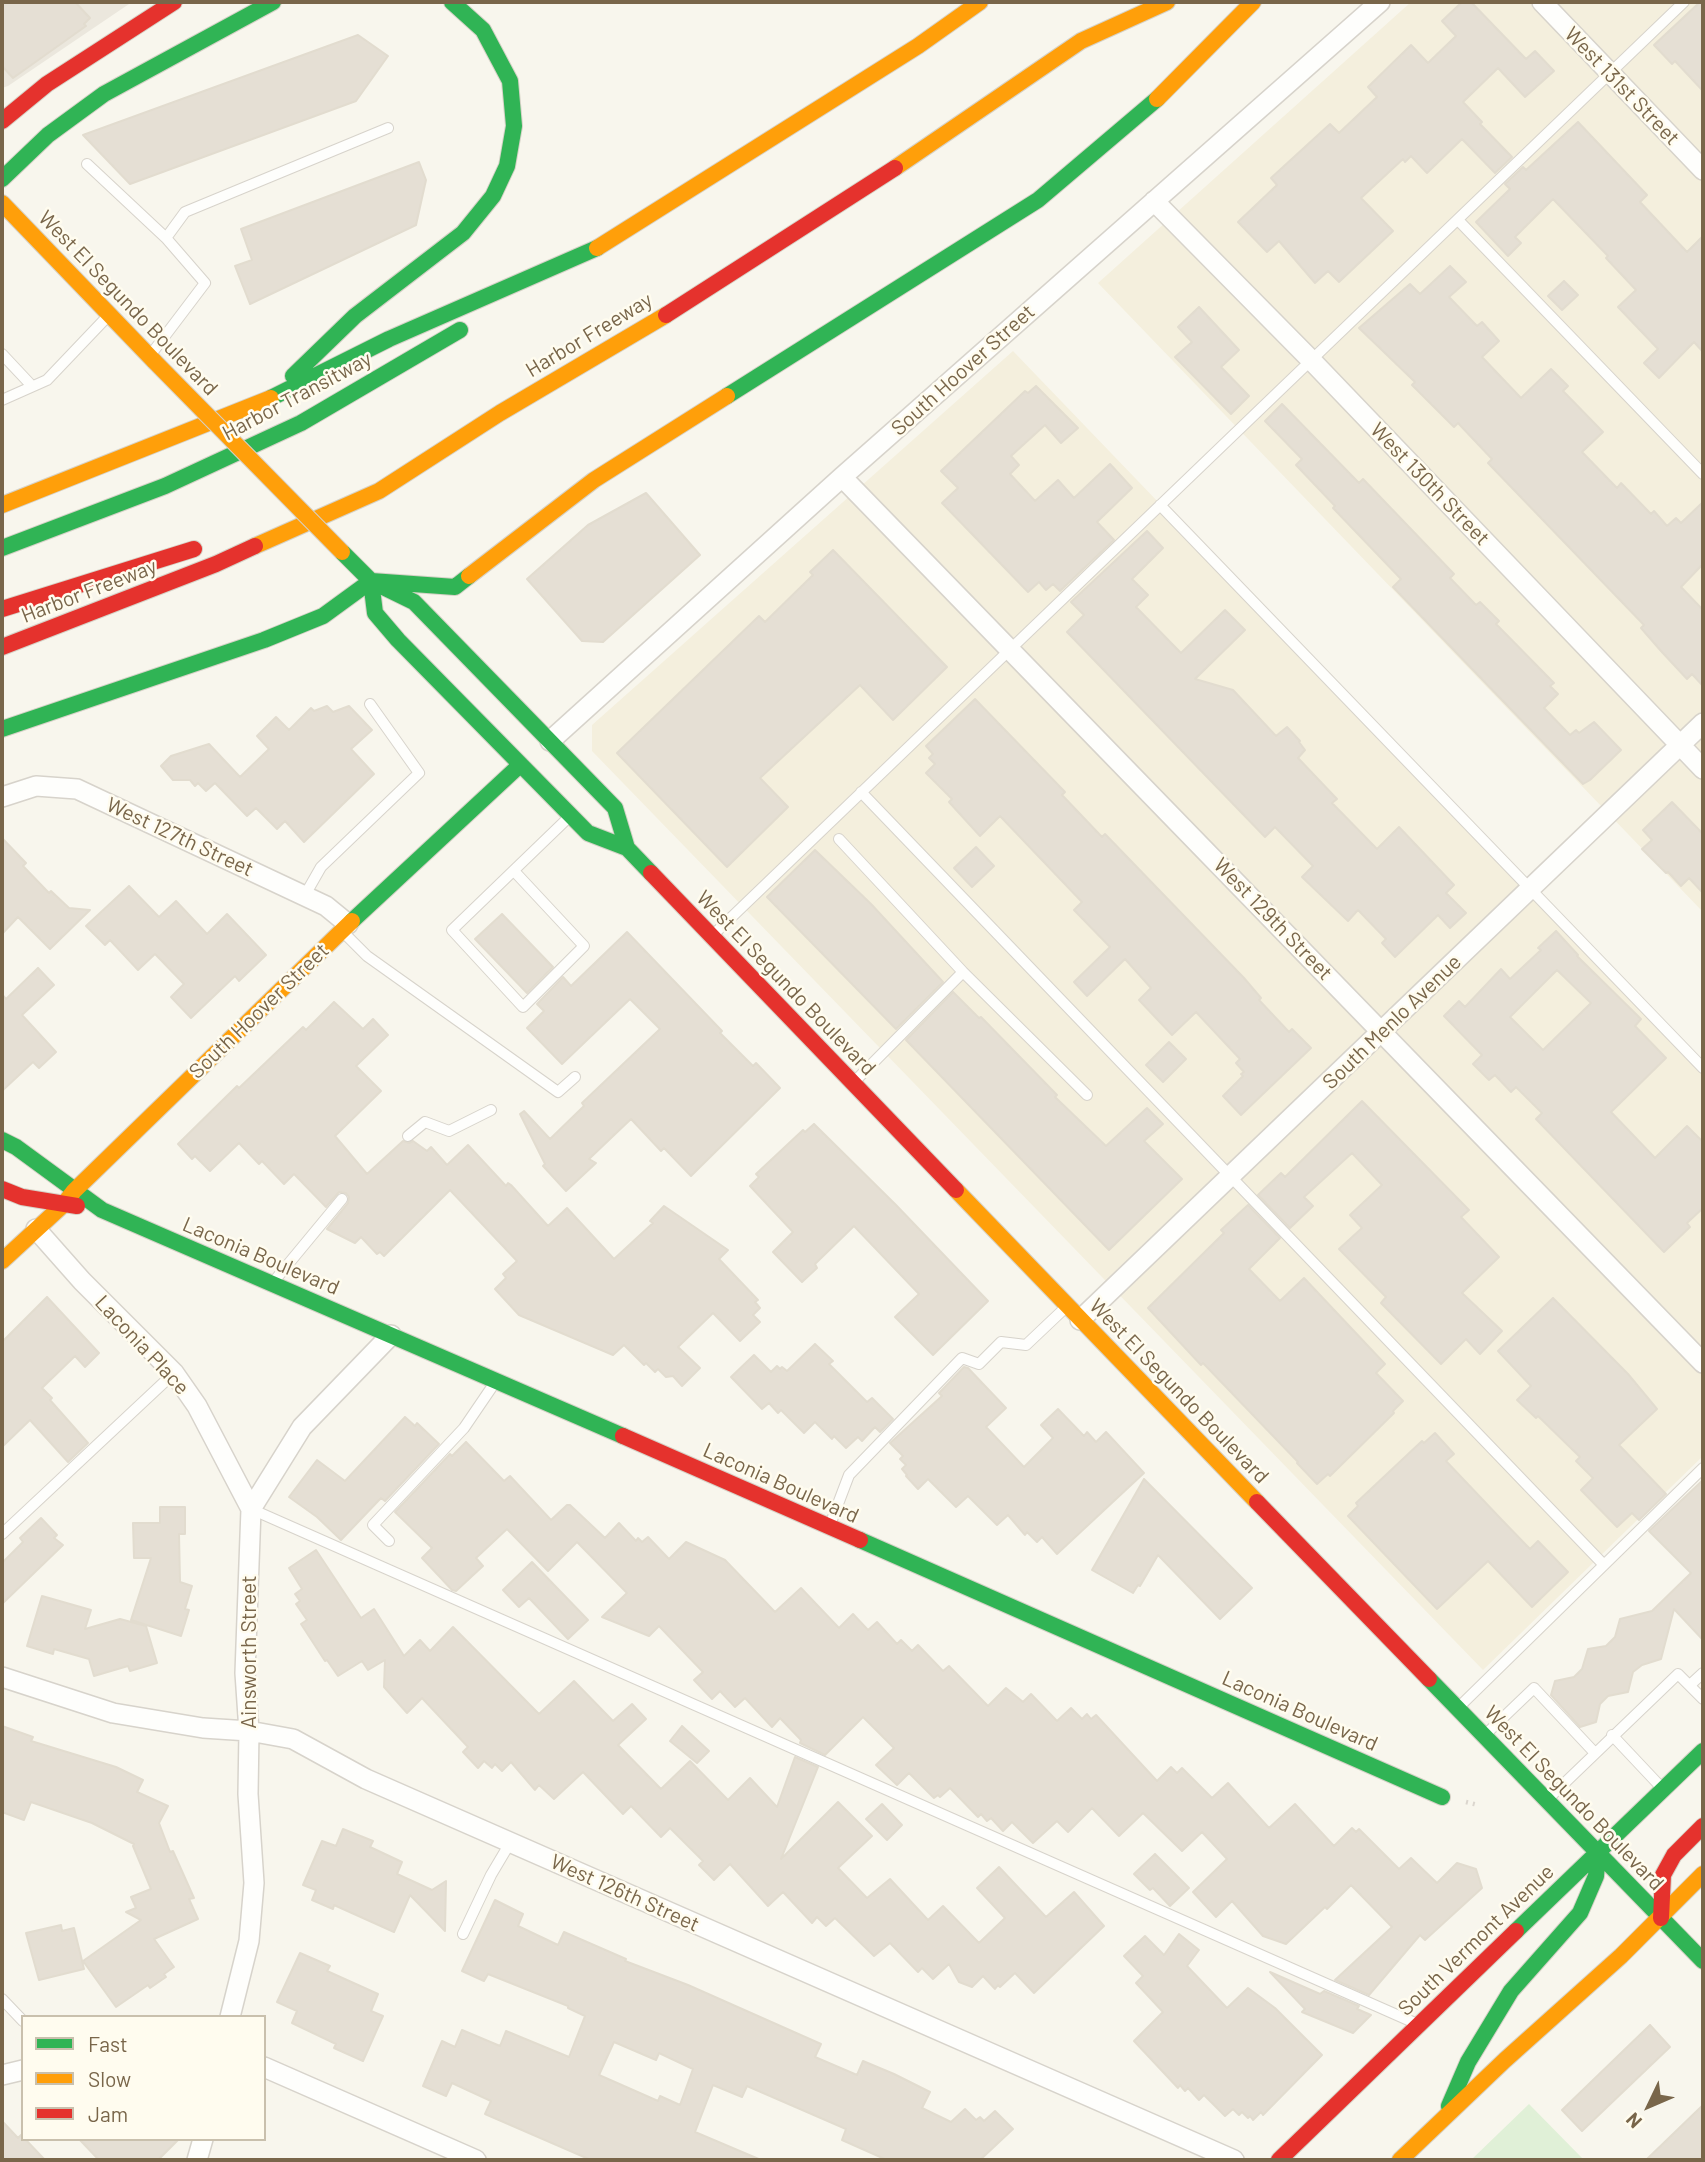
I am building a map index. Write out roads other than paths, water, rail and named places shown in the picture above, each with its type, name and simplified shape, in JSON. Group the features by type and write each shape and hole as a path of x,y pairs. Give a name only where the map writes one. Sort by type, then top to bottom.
{"main road":[{"path":"2,121 47,84 174,2"},
{"path":"2,179 48,135 104,94 272,2"},
{"path":"268,400 355,316 463,233 494,195 507,166 514,126 510,81 483,30 452,2"},
{"path":"2,505 268,400 389,339 596,249 918,46 980,2"},
{"name":"Harbor Freeway","path":"2,646 216,564 379,491 500,413 669,313 914,156 1081,41 1167,2"},
{"path":"2,729 264,640 323,616 371,581 455,587 594,480 1038,200 1154,102 1253,2"},
{"path":"1081,41 1111,12"},
{"name":"West El Segundo Boulevard","path":"2,203 371,581 414,602 615,808 627,848"},
{"name":"Harbor Transitway","path":"2,548 165,486 301,423 596,249"},
{"path":"238,535 379,491"},
{"path":"2,609 212,543"},
{"name":"West El Segundo Boulevard","path":"371,581 375,613 520,765 587,833 627,848 1073,1313 1703,1961"},
{"name":"South Hoover Street","path":"2,1261 64,1204 74,1191 345,927 520,765"},
{"name":"Laconia Boulevard","path":"2,1140 16,1147 102,1210 497,1380 1442,1797"},
{"name":"Laconia Boulevard","path":"2,1189 22,1197 102,1210"},
{"name":"South Vermont Avenue","path":"1279,2160 1703,1751"},
{"path":"1661,1918 1663,1875 1674,1855 1703,1826"},
{"path":"1444,2117 1468,2062 1511,1991 1580,1913 1595,1876 1598,1853"},
{"path":"1400,2160 1661,1918 1703,1874"}],"street":[{"name":"South Hoover Street","path":"550,741 842,477 1380,2"},
{"name":"West 131st Street","path":"1542,2 1703,170"},
{"name":"West 130th Street","path":"1154,201 1312,361 1703,769"},
{"name":"West 129th Street","path":"842,477 1703,1363"},
{"name":"South Menlo Avenue","path":"1073,1313 1230,1178 1703,723"},
{"name":"West 127th Street","path":"2,797 36,786 77,789 305,895 326,906 345,927"},
{"name":"Laconia Place","path":"36,1229 174,1373 197,1406 251,1509"},
{"name":"Ainsworth Street","path":"230,2015 249,1941 254,1883 248,1794 249,1731 245,1673 251,1509 302,1427 391,1335"},
{"name":"West 126th Street","path":"2,1677 113,1713 293,1739 366,1779 1234,2160"},
{"path":"266,2068 476,2160"},
{"path":"2,2075 21,2070"},
{"path":"197,2160 202,2141"}],"lane":[{"path":"711,937 1684,2"},
{"path":"166,238 185,212 388,128"},
{"path":"87,164 166,238 205,283 152,359"},
{"path":"1458,220 1703,474"},
{"path":"2,400 47,380 109,315"},
{"path":"2,354 32,386"},
{"path":"1160,505 1703,1068"},
{"path":"305,895 321,867 419,773 370,704"},
{"path":"861,792 1604,1565"},
{"path":"514,871 584,946 523,1007 452,930 570,816"},
{"path":"839,839 963,972 1087,1095"},
{"path":"345,927 367,956 558,1092 575,1077"},
{"path":"853,1083 963,972"},
{"path":"408,1136 425,1122 449,1131 491,1110"},
{"path":"273,1283 341,1199"},
{"path":"829,1527 849,1475 961,1358 979,1364 1001,1342 1026,1345 1073,1313"},
{"path":"2,1534 174,1373"},
{"path":"390,1541 373,1525 464,1428 497,1380"},
{"path":"1458,1708 1703,1468"},
{"path":"251,1509 1418,2025"},
{"path":"1690,1685 1703,1673"},
{"path":"1547,1800 1678,1674 1703,1699"},
{"path":"1484,1735 1534,1688 1594,1752"},
{"path":"1612,1735 1663,1789"},
{"path":"463,1934 491,1875 510,1843"},
{"path":"2,1999 21,2019"}]}
